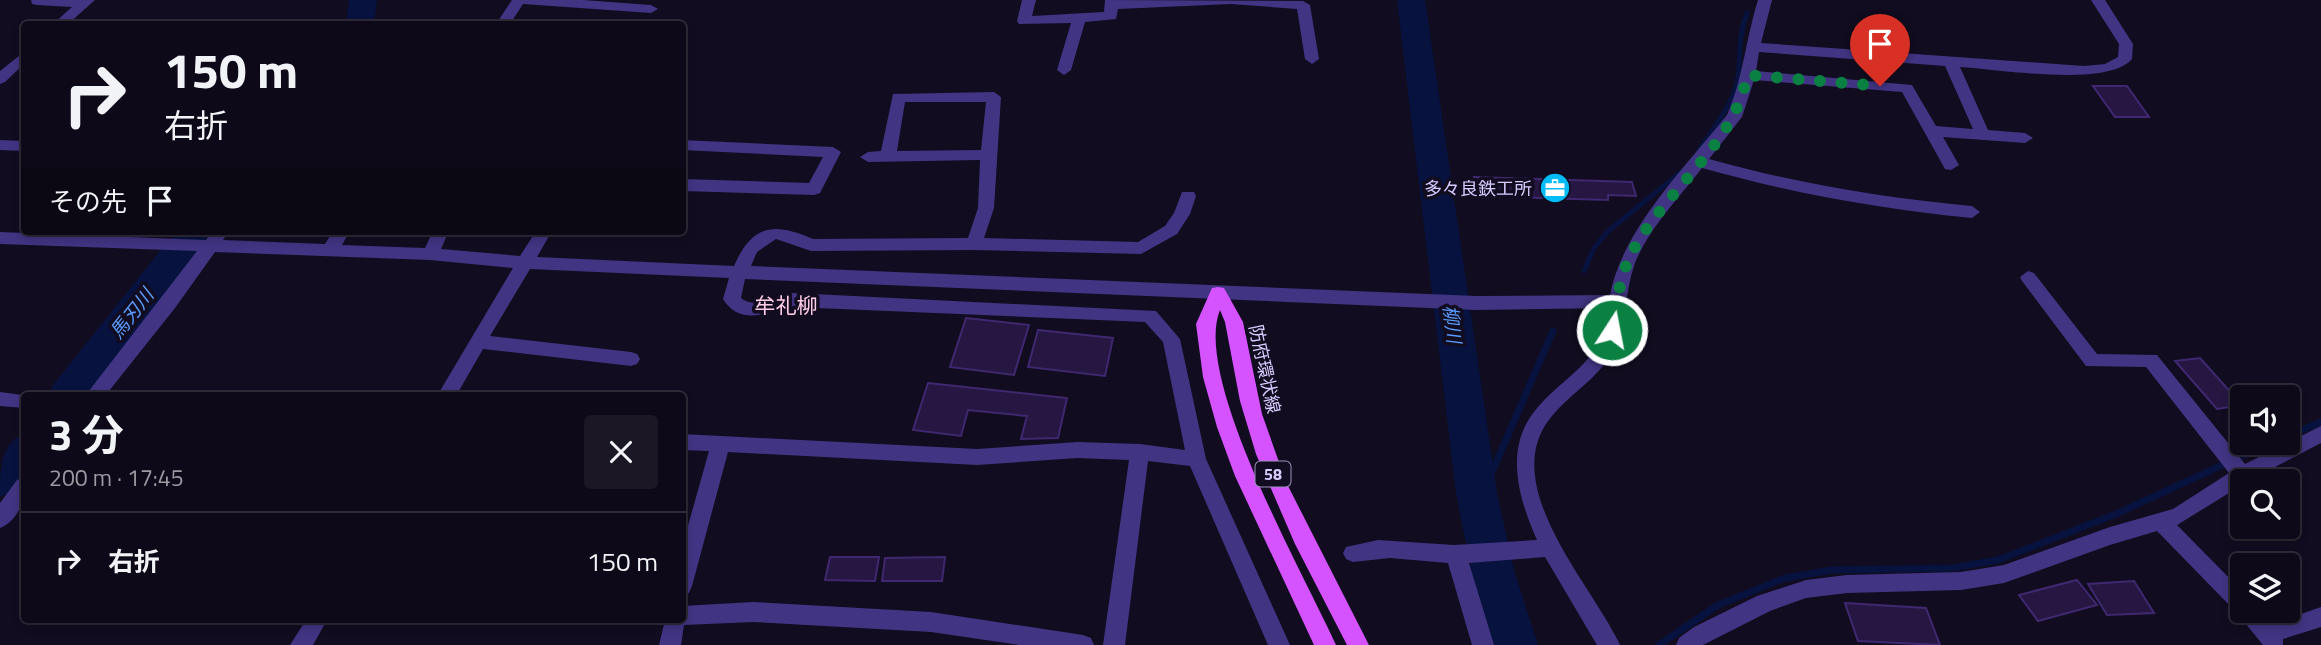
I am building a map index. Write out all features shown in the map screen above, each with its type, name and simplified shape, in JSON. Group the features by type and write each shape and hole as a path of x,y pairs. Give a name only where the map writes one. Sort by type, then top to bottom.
{"main road":[{"name":"58","path":"1218,293 1205,324 1212,377 1226,427 1245,476 1325,645"},
{"name":"防府環状線","path":"1218,293 1236,324 1235,337 1242,372 1255,425 1272,472 1358,645"}],"street":[{"path":"505,21 521,0 653,5 645,21"},
{"path":"1029,0 1024,21 1111,16 1112,3 1234,0 1303,5 1312,59"},
{"path":"1609,645 1551,547 1530,498 1525,462 1527,445 1537,422 1583,379 1599,360 1612,330 1628,261 1649,225 1734,117 1744,94 1765,0"},
{"path":"1753,47 2084,71 2108,68 2125,59 2126,44 2098,0"},
{"path":"37,1 86,2"},
{"path":"64,21 86,2"},
{"path":"1064,70 1079,18"},
{"path":"0,79 21,60"},
{"path":"1951,62 1983,135"},
{"path":"1747,75 1907,88 1951,165"},
{"path":"888,156 898,97 994,97 986,208 974,244"},
{"path":"1932,131 2025,138"},
{"path":"0,145 21,146"},
{"path":"686,145 833,152 814,189 686,185"},
{"path":"868,157 988,155"},
{"path":"1699,162 1762,180 1922,208 1972,212"},
{"path":"1188,196 1182,214 1171,230 1141,248 974,244 811,246 786,234 775,233 764,237 750,248 732,299 743,309 761,309 793,300 1150,316 1171,339 1196,460 1279,645"},
{"path":"97,392 217,235"},
{"path":"329,251 339,235"},
{"path":"430,254 439,235"},
{"path":"448,392 542,235"},
{"path":"0,239 430,254 525,263 1476,303 1618,301"},
{"path":"2028,277 2092,361 2151,360 2237,469"},
{"path":"479,341 631,359"},
{"path":"0,399 21,401"},
{"path":"2254,469 2321,434"},
{"path":"686,442 977,457 1077,450 1140,452 1196,460"},
{"path":"686,571 721,443"},
{"path":"1114,645 1140,452"},
{"path":"1687,645 1701,634 1764,603 1806,589 1847,584 1961,581 2004,574 2110,536 2179,516 2230,483"},
{"path":"0,519 21,490"},
{"path":"2161,522 2230,593"},
{"path":"1353,553 1371,547 1461,553 1512,553 1551,547"},
{"path":"1461,553 1483,645"},
{"path":"686,616 753,612 931,622 1083,645"},
{"path":"2257,623 2272,640 2321,617"},
{"path":"301,645 315,623"},
{"path":"670,645 674,623"}],"building":[{"path":"2093,86 2127,86 2149,117 2115,117"},
{"name":"多々良鉄工所","path":"1474,177 1632,182 1636,196 1608,195 1608,200 1477,196"},
{"path":"966,318 1029,325 1014,375 950,367"},
{"path":"1038,330 1113,338 1105,376 1028,367"},
{"path":"2200,358 2230,392 2230,407 2217,409 2175,361"},
{"path":"928,383 1067,398 1058,438 1021,439 1027,416 968,410 961,436 913,430"},
{"path":"830,557 879,557 875,581 825,580"},
{"path":"945,557 942,581 882,581 885,558"},
{"path":"2077,580 2097,605 2038,621 2019,595"},
{"path":"2134,581 2154,613 2107,615 2088,584"},
{"path":"1845,603 1926,608 1940,645 1858,641"}],"waterway":[{"name":"馬刃川","path":"360,21 363,0"},
{"name":"柳川","path":"1411,0 1476,493 1492,570 1516,645"},
{"path":"1699,150 1722,116 1736,88 1741,37 1747,13"},
{"path":"1584,271 1594,248 1607,232 1681,172"},
{"name":"馬刃川","path":"70,392 192,235"},
{"path":"1475,485 1492,472 1553,331"},
{"path":"2300,431 2321,422"},
{"name":"馬刃川","path":"0,480 21,454"},
{"path":"1659,645 1718,605 1785,578 1832,570 1952,568 1998,560 2116,514 2244,455"}],"place":[{"name":"多々良鉄工所","path":"1555,188"}],"district":[{"name":"牟礼柳","path":"786,305"}],"route":[{"path":"1612,330 1624,272 1635,247 1649,225 1734,117 1744,94 1747,75 1880,86"}]}
